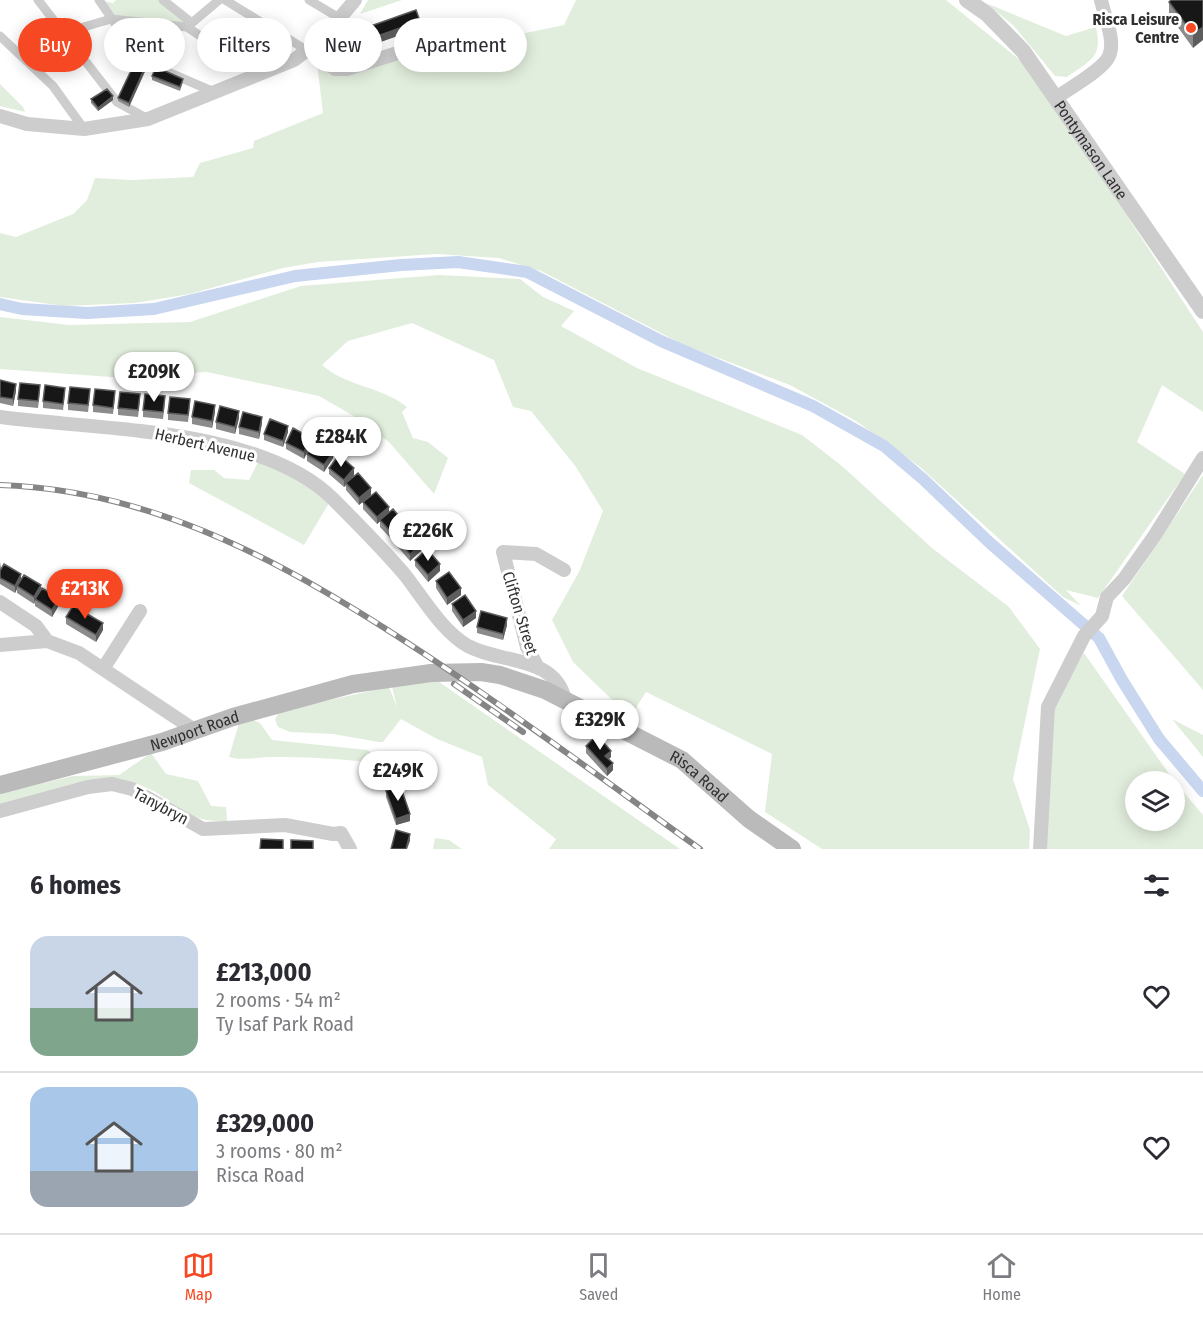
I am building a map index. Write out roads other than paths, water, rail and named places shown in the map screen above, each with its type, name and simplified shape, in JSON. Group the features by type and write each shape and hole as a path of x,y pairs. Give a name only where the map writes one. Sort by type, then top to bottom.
{"main road":[{"name":"Risca Road","path":"390,678 481,672 522,681 566,700 682,760 749,819 792,849"},
{"name":"Newport Road","path":"0,785 162,742 193,729 316,693 390,678"}],"street":[{"path":"38,0 52,18"},
{"path":"99,0 110,18"},
{"path":"163,0 189,25 258,75"},
{"path":"185,25 189,25 219,0"},
{"path":"225,0 304,49"},
{"path":"309,0 317,2 340,18"},
{"path":"342,18 355,0"},
{"name":"Pontymason Lane","path":"967,0 987,14 1023,51 1203,311"},
{"path":"1057,97 1104,63 1110,55 1110,40 1101,0"},
{"path":"0,36 18,53"},
{"path":"0,116 27,124 84,129 148,119 284,65 304,53"},
{"path":"92,70 117,102 148,119"},
{"path":"38,72 53,86 84,129"},
{"path":"168,72 216,93"},
{"name":"Herbert Avenue","path":"0,417 143,431 225,447 276,461 313,481 332,498 403,573 449,629 468,646 538,668 561,685 566,700"},
{"path":"1040,849 1048,707 1084,636 1102,616 1107,597 1124,579 1155,535 1203,458"},
{"name":"Clifton Street","path":"538,668 527,647 502,552 536,554 564,570"},
{"path":"0,602 36,626 47,641"},
{"path":"103,669 140,611"},
{"path":"0,645 47,641 79,654 193,729"},
{"name":"Tanybryn","path":"0,811 88,787 112,784 132,789 203,829 285,825 333,834 341,833 350,849"}],"waterway":[{"path":"0,304 22,309 87,313 154,309 295,276 401,265 458,262 527,272 661,341 813,406 884,446 1099,638 1159,739 1203,791"}],"railway":[{"path":"0,485 58,490 115,501 169,518 222,539 274,564 374,622 458,677 700,849"},
{"path":"454,684 523,732"}],"place":[{"name":"Risca Leisure Centre","path":"1191,28"}]}
